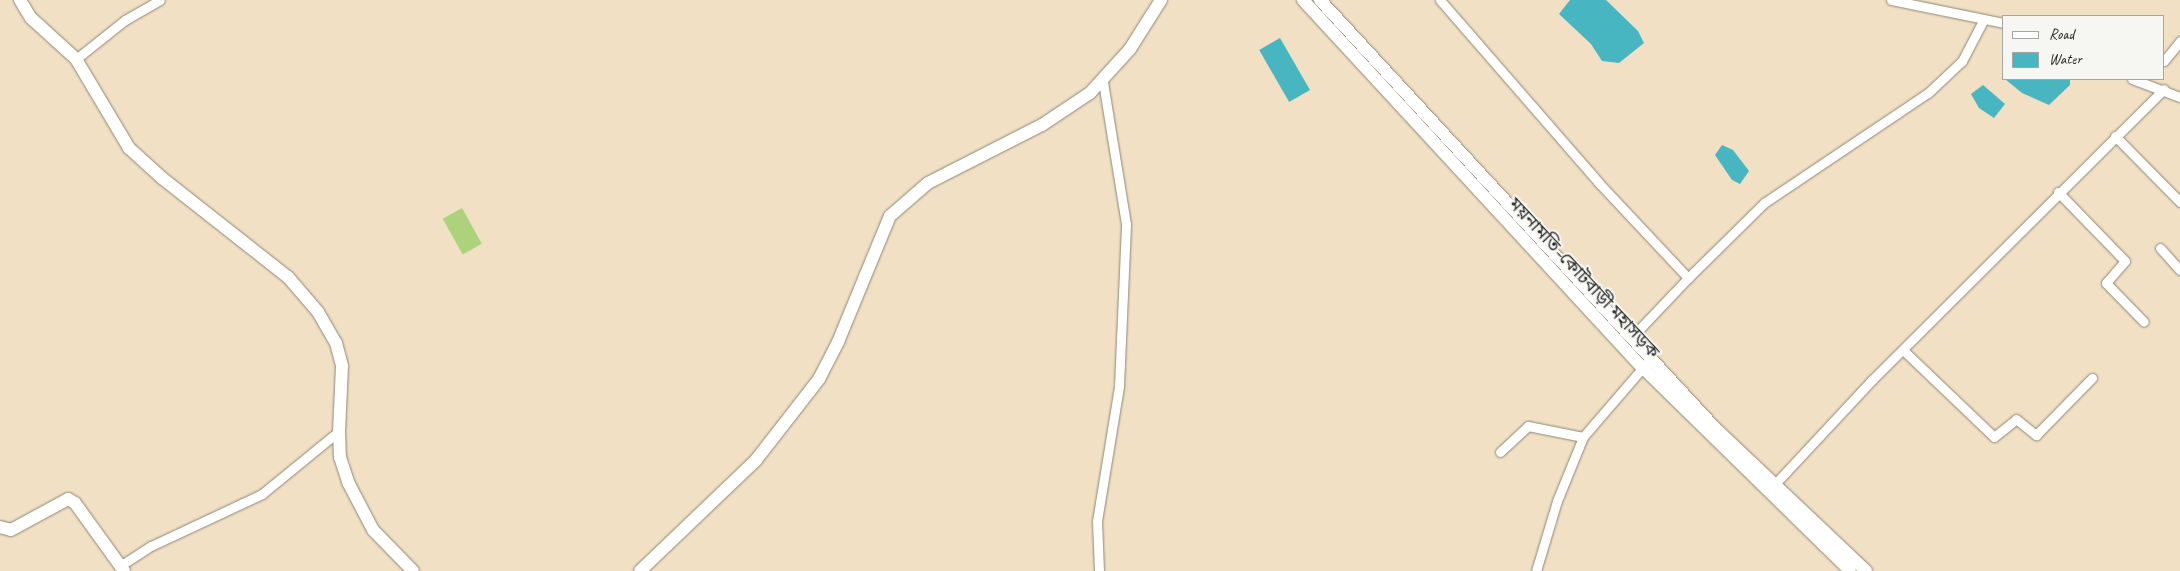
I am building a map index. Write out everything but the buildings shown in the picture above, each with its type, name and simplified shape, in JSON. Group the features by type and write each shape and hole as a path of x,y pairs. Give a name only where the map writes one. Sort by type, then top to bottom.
{"main road":[{"path":"20,0 31,18 76,59 129,148 162,178 288,276 318,312 336,343 342,366 339,431 340,457 362,514 373,530 413,571"},
{"path":"640,571 756,460 797,410 819,378 838,342 890,216 928,183 1042,125 1103,82 1130,49 1161,0"},
{"name":"ময়নামতি–কোটবাড়ী মহাসড়ক","path":"1303,0 1631,338 1646,363 1866,571"},
{"name":"ময়নামতি–কোটবাড়ী মহাসড়ক","path":"1320,0 1485,188 1646,363 1850,571"},
{"path":"0,527 11,530 68,499 75,503 122,568"}],"street":[{"path":"76,59 125,20 160,0"},
{"path":"1440,0 1598,182 1688,278"},
{"path":"1891,0 2002,23"},
{"path":"1631,338 1688,278 1764,203 1928,93 1962,61 1984,19"},
{"path":"2165,60 2180,41"},
{"path":"2148,81 2180,97"},
{"path":"1101,570 1097,520 1118,386 1126,224 1103,82"},
{"path":"1774,485 2058,192 2164,89"},
{"path":"2115,136 2180,202"},
{"path":"2058,192 2125,261 2106,283 2144,322"},
{"path":"2160,248 2180,270"},
{"path":"1903,350 1994,437 2016,419 2036,435 2092,378"},
{"path":"1536,571 1557,501 1583,437 1646,363"},
{"path":"1500,452 1528,426 1583,437"},
{"path":"122,568 151,546 262,494 339,431"}],"green space":[{"path":"462,208 482,244 463,255 443,219"}],"water":[{"path":"1570,0 1606,0 1638,31 1644,43 1619,63 1602,61 1591,44 1559,14"},
{"path":"1280,38 1310,90 1289,102 1259,50"},
{"path":"2006,80 2070,80 2070,85 2049,105 2022,93"},
{"path":"1983,85 2005,104 1994,118 1979,108 1971,94"},
{"path":"1722,145 1733,150 1749,171 1740,184 1732,180 1715,155"}]}
